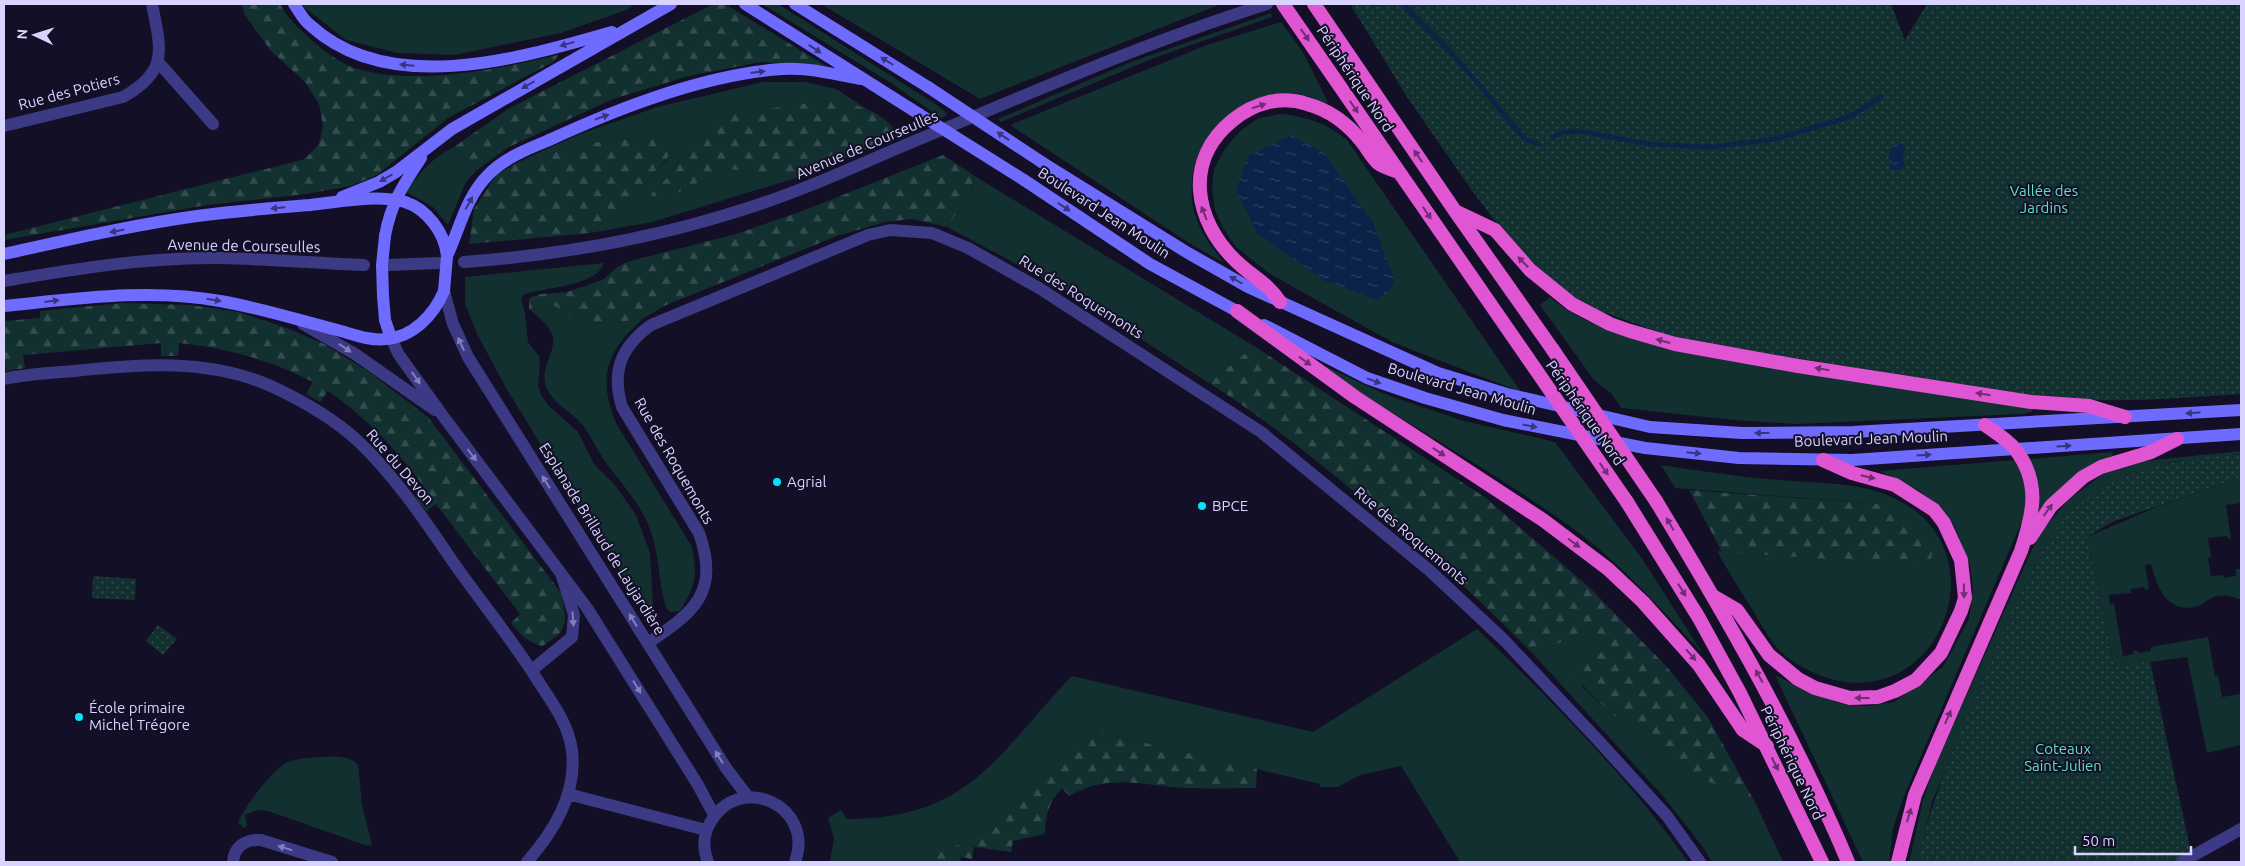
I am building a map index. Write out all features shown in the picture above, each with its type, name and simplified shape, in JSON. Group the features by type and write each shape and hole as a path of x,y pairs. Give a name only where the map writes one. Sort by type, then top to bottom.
{"highway":[{"name":"Périphérique Nord","path":"1284,4 1627,502 1699,618 1767,746 1822,862"},
{"name":"Périphérique Nord","path":"1314,4 1656,501 1764,686 1848,862"},
{"path":"1280,302 1272,290 1237,262 1218,242 1201,204 1202,164 1210,146 1220,133 1232,121 1258,105 1293,100 1332,114 1361,140 1378,163 1399,173"},
{"path":"1455,211 1494,230 1530,270 1572,304 1597,318 1630,331 1675,344 1798,366 2031,402 2089,406 2125,417"},
{"path":"1237,312 1355,397 1543,520 1608,570 1643,602 1699,665 1743,730 1767,746"},
{"path":"1898,862 1915,795 2021,550 2033,510 2029,476 2015,449 1985,425"},
{"path":"2021,550 2051,506 2083,477 2101,467 2151,452 2177,439"},
{"path":"1713,596 1736,610 1769,655 1798,679 1815,688 1850,698 1878,697 1895,691 1916,680 1942,653 1962,611 1965,598 1961,560 1944,524 1934,510 1895,485 1852,473 1822,460"}],"main road":[{"path":"294,4 308,24 350,53 388,63 408,65 464,66 557,47 631,26"},
{"path":"326,203 379,182 426,150 452,129 671,4"},
{"name":"Boulevard Jean Moulin","path":"745,4 861,79 1024,180 1150,264 1237,312 1367,378 1424,398 1504,420 1645,448 1739,458 1822,460 2241,434"},
{"name":"Boulevard Jean Moulin","path":"795,4 928,87 1043,163 1188,253 1280,302 1375,346 1438,373 1507,394 1650,427 1742,433 1809,433 1985,425 2241,410"},
{"path":"445,254 465,209 488,174 512,158 583,124 692,86 747,73 804,69 861,79"},
{"path":"391,338 385,320 382,265 389,214 394,201 426,150"},
{"path":"4,254 196,216 363,200 394,201 416,208 426,215 438,230 445,254 444,296 424,322 408,332 391,338 376,340 236,304 172,296 90,297 4,306"}],"street":[{"path":"152,4 158,34 158,64 213,124"},
{"name":"Avenue de Courseulles","path":"464,262 513,258 602,245 667,232 749,208 828,180 921,138 1154,43 1267,4"},
{"name":"Rue des Potiers","path":"4,126 122,97 140,88 158,64"},
{"name":"Rue des Roquemonts","path":"648,643 682,618 699,601 705,579 706,554 699,533 622,407 616,390 617,369 626,351 638,334 652,325 831,249 890,230 932,233 968,248 1039,288 1261,432 1422,564 1504,640 1668,816 1700,862"},
{"path":"388,265 445,254"},
{"name":"Avenue de Courseulles","path":"4,281 90,267 148,261 218,258 364,265"},
{"name":"Esplanade Brillaud de Laujardière","path":"444,296 456,332 468,356 726,768 748,797"},
{"path":"286,318 327,336 443,416"},
{"path":"391,338 400,355 443,416 561,572 618,656 698,785 714,815"},
{"name":"Rue du Devon","path":"4,379 108,367 173,364 224,372 272,386 316,410 358,441 404,494 532,670 559,713 570,741 572,770 568,794 555,824 527,862"},
{"path":"532,670 572,637 574,615 561,572"},
{"path":"568,794 706,830"},
{"path":"708,862 704,843 706,830 714,815 727,804 748,797 774,802 785,810 793,821 798,833 799,847 796,862"},
{"path":"2182,862 2241,829"},
{"path":"234,862 237,850 252,839 261,840 332,862"}],"green space":[{"path":"241,4 280,4 299,29 318,46 351,67 381,74 432,76 458,74 558,55 555,61 448,118 377,175 350,186 306,194 207,205 4,240 4,235 305,159 319,144 323,125 319,104 305,82 271,51 245,15"},
{"path":"303,4 636,4 626,10 561,33 454,55 397,53 346,40 305,8"},
{"path":"713,4 725,4 826,66 761,62 689,76 613,99 507,148 477,170 454,147 508,109"},
{"path":"762,4 778,4 937,105 947,113 946,116 941,118 891,83"},
{"path":"821,4 1221,4 980,99"},
{"name":"Vallée des Jardins","path":"1350,4 1891,4 1905,40 1927,4 2241,4 2241,394 2110,400 2030,396 1677,339 1598,310 1557,286 1514,245 1475,195 1407,97"},
{"path":"1271,13 1272,17 1154,58 1001,122 998,119 1131,62"},
{"path":"1281,22 1302,51 1329,104 1308,96 1291,93 1263,97 1243,106 1225,118 1210,134 1200,153 1193,173 1192,195 1196,217 1201,230 1224,263 1189,243 1010,125 1207,45"},
{"path":"763,82 805,82 836,89 867,109 832,100 796,106 692,139 669,176 652,193 659,204 690,186 729,169 796,178 652,222 590,233 634,195 669,157 661,134 590,143 518,162 580,134 657,107"},
{"path":"832,100 861,107 879,115 893,128 898,137 796,178 729,169 690,186 659,204 651,194 669,176 692,139 738,113"},
{"path":"1281,114 1300,117 1324,125 1347,140 1521,392 1392,342 1270,274 1236,247 1223,228 1215,210 1212,188 1214,169 1224,150 1241,130 1259,118","holes":["1372,221 1394,279 1388,293"]},
{"path":"661,134 669,156 634,195 590,233 469,244 474,209 496,175 518,162 590,143"},
{"path":"454,147 477,170 466,182 448,225 433,207 406,192 427,166"},
{"path":"943,155 973,175 972,193 947,227 912,219 885,222 837,236 664,306 644,318 611,324 582,323 555,306 529,309 529,298 541,294 567,292 604,279 616,268 627,262 736,234 805,210"},
{"path":"973,175 1254,346 1209,383 1065,290 947,227 972,193"},
{"path":"604,263 599,271 591,277 580,282 523,295 521,301 525,312 528,342 539,356 538,385 541,395 548,405 578,432 594,464 615,485 636,515 650,553 653,605 649,612 645,610 586,519 505,386 478,336 465,304 465,277"},
{"path":"1550,297 1562,307 1591,323 1669,350 2033,409 2032,412 2021,414 1796,424 1734,420 1621,408 1612,394 1594,380 1540,305"},
{"path":"122,303 190,305 239,312 289,329 324,344 369,372 428,417 561,593 565,618 562,630 542,646 528,640 521,634 511,623 520,614 436,504 426,511 415,497 425,488 404,461 369,424 328,391 320,402 306,394 313,382 297,374 248,356 214,348 179,343 178,356 161,356 161,343 23,355 25,368 6,371 4,359 4,321 40,318 40,311"},
{"path":"555,306 582,323 611,324 644,318 621,341 614,353 609,365 607,392 616,423 692,547 695,565 694,580 689,595 680,611 670,612 666,607 652,536 642,512 604,460 582,424 558,404 547,389 544,375 552,350 553,338 547,325 529,309"},
{"path":"1254,346 1486,498 1591,589 1666,666 1707,716 1756,804 1680,768 1649,730 1612,715 1569,671 1579,661 1596,658 1602,650 1595,639 1576,635 1534,655 1440,564 1340,480 1244,406 1209,383"},
{"path":"1312,360 1387,395 1464,421 1555,442 1643,560 1703,654 1659,606 1612,561 1579,533 1514,488 1378,404"},
{"path":"2241,451 2241,454 2169,462 2037,561 2002,636 1932,802 1918,862 1909,862 1923,800 1935,766 2033,547 2043,530 2068,500 2103,474 2134,462"},
{"path":"2112,452 2113,455 2093,465 2037,518 2038,487 2029,459"},
{"name":"Coteaux Saint-Julien","path":"2241,454 2241,477 2112,522 2087,537 2114,667 2150,661 2193,862 1918,862 1931,813 1957,741 2029,576 2060,524 2075,508 2093,494 2110,483 2128,475 2183,460"},
{"path":"2014,460 2022,476 2026,496 2022,521 1906,791 1893,828 1889,862 1863,862 1775,675 1814,694 1842,704 1867,706 1894,702 1943,667 1969,619 1973,589 1970,565 1954,525 1941,507 1918,490 1880,471"},
{"path":"1661,465 1751,477 1860,487 1876,491 1905,504 1932,527 1947,555 1951,586 1945,617 1931,645 1909,667 1880,680 1846,682 1819,675 1794,662 1779,650 1771,640 1717,551 1918,565 1878,504 1675,488"},
{"path":"2241,477 2241,503 2226,505 2231,539 2228,539 2227,536 2208,538 2211,557 2208,558 2211,576 2224,575 2224,578 2236,576 2236,569 2241,569 2241,600 2229,596 2220,596 2198,606 2179,607 2172,603 2161,590 2151,564 2145,565 2149,589 2145,590 2144,587 2131,589 2131,593 2109,595 2110,604 2114,604 2123,656 2134,654 2133,651 2137,650 2138,653 2151,651 2151,647 2208,637 2215,676 2218,676 2222,697 2241,694 2241,745 2207,753 2187,657 2114,667 2087,537 2159,506"},
{"path":"1689,490 1878,504 1901,515 1932,550 1931,561 1918,565 1722,552"},
{"path":"93,576 136,579 135,600 92,598"},
{"path":"158,625 177,639 163,655 146,641"},
{"path":"1477,629 1561,712 1615,770 1688,862 1460,862 1401,766 1360,775 1338,787 1319,787 1320,784 1086,729 1021,801 984,831 963,843 940,853 908,861 885,863 830,862 834,838 828,818 841,810 847,819 889,816 923,808 952,795 977,777 1000,756 1072,676 1313,732"},
{"path":"1576,635 1595,639 1602,650 1596,659 1579,661 1582,686 1612,715 1649,730 1680,768 1756,804 1783,862 1712,862 1702,846 1663,796 1534,655"},
{"path":"1086,729 1257,769 1256,788 1186,788 1113,782 1098,784 1069,796 1062,788 1054,798 1049,809 1045,834 1013,841 1011,852 974,847 972,859 961,857 960,862 903,862 934,854 961,843 986,829 1027,795"},
{"path":"340,757 347,758 358,765 362,805 372,845 368,846 268,811 258,810 245,815 247,826 244,828 238,823 252,800 280,767 293,760"}],"water":[{"path":"1291,135 1324,153 1372,221 1394,279 1388,293 1377,300 1325,281 1257,234 1236,190 1248,156"},
{"path":"1896,144 1901,144 1906,148 1903,157 1905,167 1898,170 1891,169 1889,162 1891,150"}],"waterway":[{"path":"1372,4 1384,4"},
{"path":"1403,4 1451,52 1525,139 1539,144"},
{"path":"1553,137 1564,132 1579,131 1648,144 1711,147 1775,139 1849,117 1881,97"}],"place":[{"name":"Agrial","path":"777,482"},
{"name":"BPCE","path":"1202,506"},
{"name":"École primaire Michel Trégore","path":"79,717"}]}
